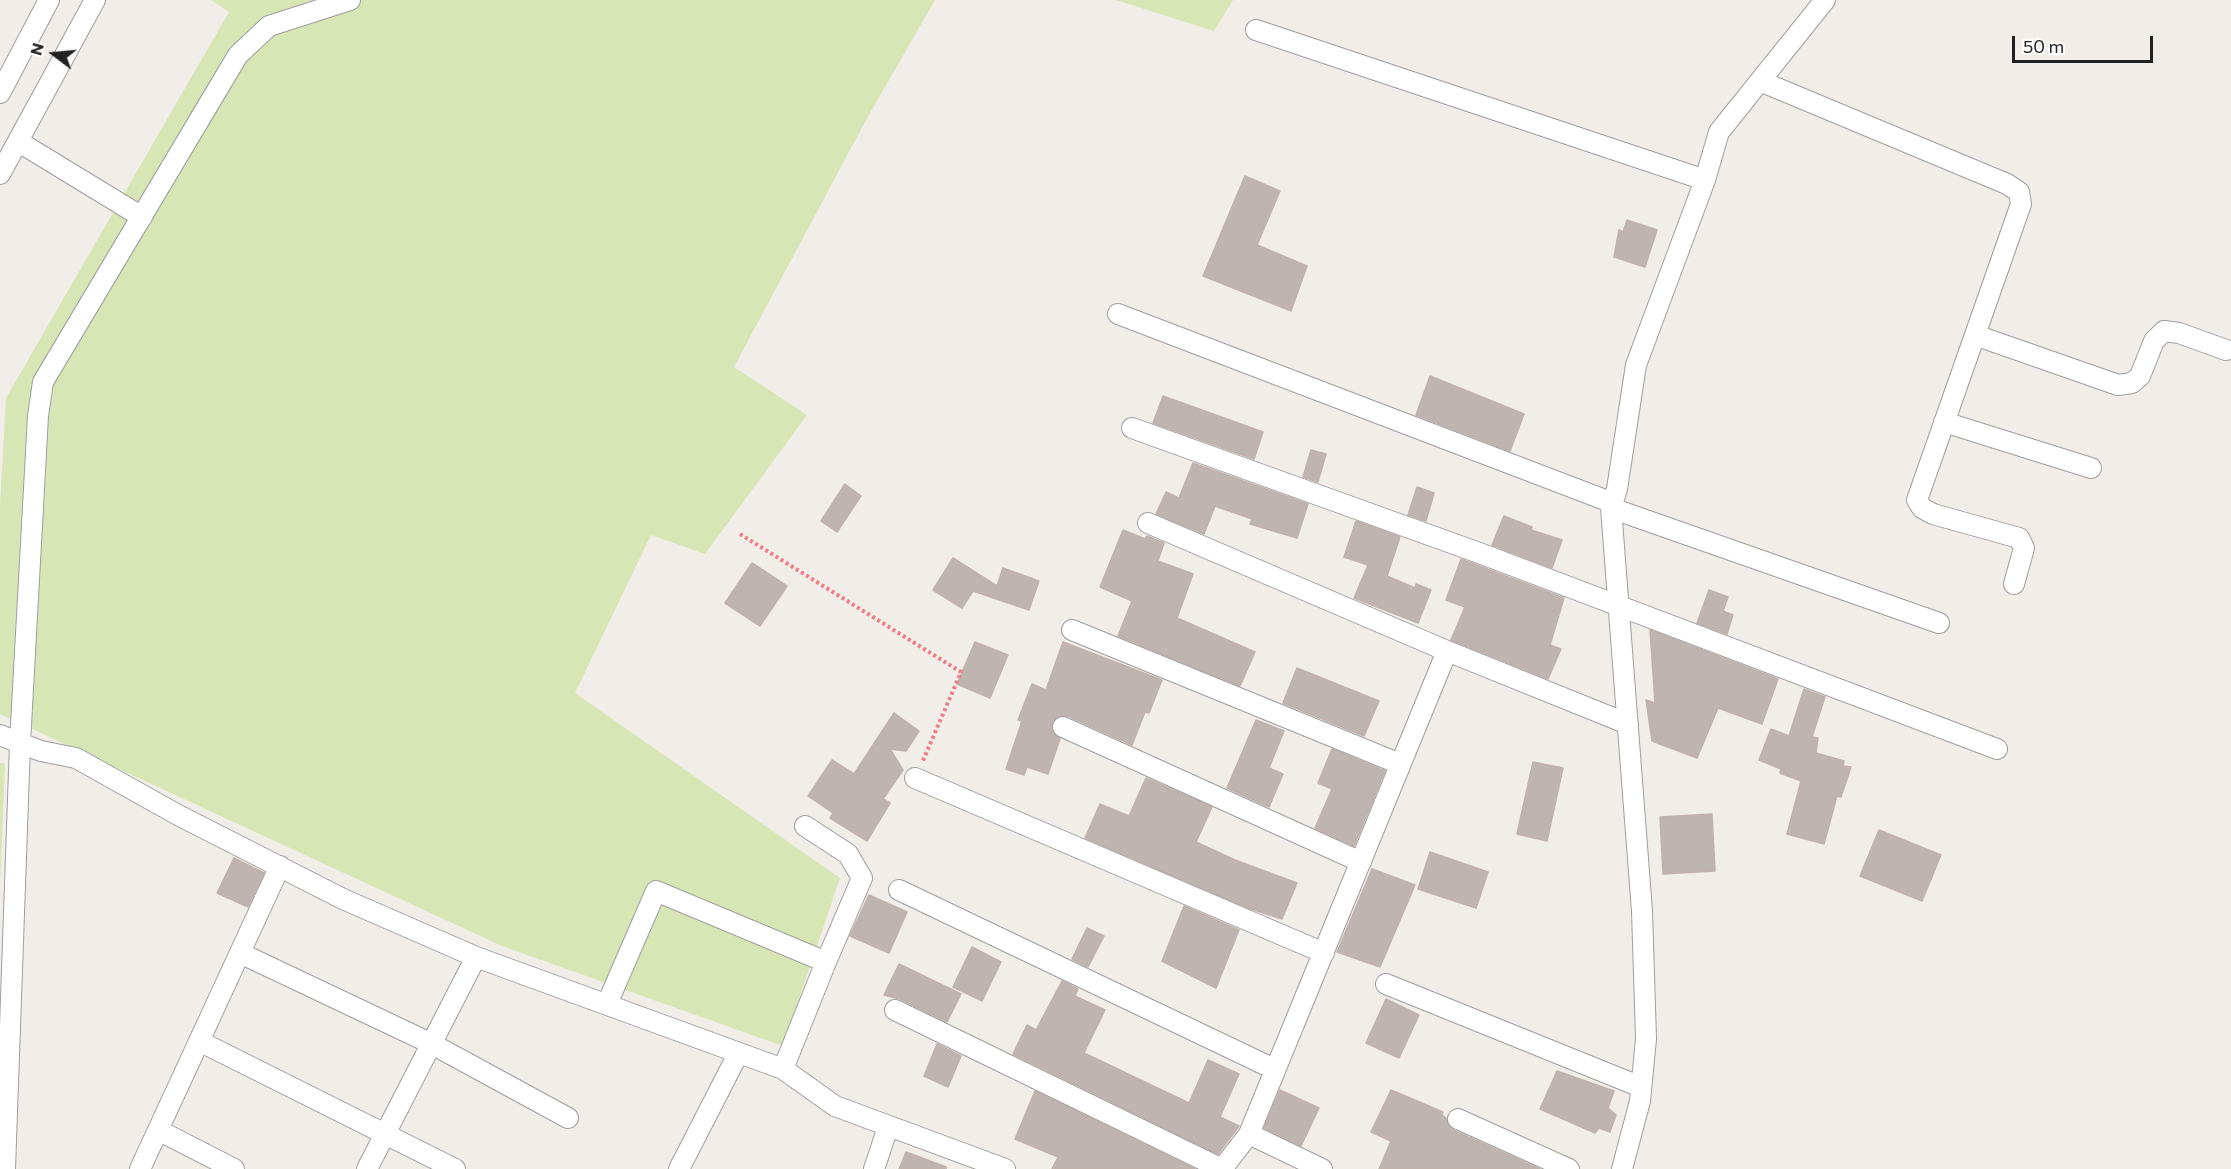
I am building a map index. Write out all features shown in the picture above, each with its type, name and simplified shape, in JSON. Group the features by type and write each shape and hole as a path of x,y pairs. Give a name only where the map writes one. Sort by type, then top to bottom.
{"street":[{"path":"0,93 49,0"},
{"path":"0,174 95,0"},
{"path":"4,1169 20,743 38,416 44,382 238,55 269,26 350,0"},
{"path":"1622,1169 1641,1087 1646,1039 1642,911 1612,506 1636,365 1706,180 1719,132 1825,0"},
{"path":"1256,30 1706,180"},
{"path":"1760,81 2007,184 2019,192 2021,204 1917,500 1922,508 1933,514 2019,538 2024,548 2014,584"},
{"path":"19,142 142,217"},
{"path":"1118,314 1612,506 1939,622"},
{"path":"1974,335 2118,385 2132,383 2140,376 2154,341 2164,331 2179,333 2226,350"},
{"path":"1944,422 2091,468"},
{"path":"1132,428 1619,606 1997,749"},
{"path":"1148,523 1447,651 1628,724"},
{"path":"1072,630 1400,764"},
{"path":"895,1010 1222,1169 1249,1134 1447,651"},
{"path":"1063,727 1361,862"},
{"path":"0,735 41,751 76,758 343,899 476,957 783,1069 835,1106 1005,1169"},
{"path":"915,778 1324,953"},
{"path":"783,1069 862,878 848,854 806,826"},
{"path":"140,1169 279,866"},
{"path":"899,890 1274,1069"},
{"path":"607,1004 656,891 826,962"},
{"path":"240,953 432,1044 568,1118"},
{"path":"367,1169 476,957"},
{"path":"1386,984 1641,1087"},
{"path":"199,1041 455,1169"},
{"path":"679,1169 738,1054"},
{"path":"1458,1119 1569,1169"},
{"path":"874,1169 888,1127"},
{"path":"158,1130 234,1169"},
{"path":"1249,1134 1322,1169"}],"path":[{"path":"741,534 961,672 915,778"}],"green space":[{"path":"211,0 935,0 866,120 734,367 807,415 705,554 651,535 575,693 840,878 783,1046 502,946 0,714 0,505 6,398 229,12"},
{"path":"1116,0 1233,0 1214,31"},
{"path":"0,763 5,764 0,886"}],"building":[{"path":"1245,176 1280,191 1257,245 1307,266 1291,311 1203,276"},
{"path":"1627,220 1657,230 1645,267 1614,257 1619,230 1623,232"},
{"path":"1430,376 1524,414 1510,451 1416,415"},
{"path":"1163,396 1263,432 1254,459 1153,423"},
{"path":"1311,450 1326,454 1318,482 1303,477"},
{"path":"1193,463 1308,504 1297,538 1250,524 1252,519 1215,506 1204,534 1156,514 1166,492 1179,498"},
{"path":"845,484 861,496 837,532 821,521"},
{"path":"1417,487 1434,493 1426,521 1408,515"},
{"path":"1504,516 1532,527 1531,530 1562,540 1552,568 1492,545"},
{"path":"1356,521 1400,537 1387,576 1415,588 1416,584 1431,590 1418,623 1354,598 1368,565 1344,557"},
{"path":"1123,530 1145,539 1147,536 1164,543 1158,561 1193,574 1177,618 1255,652 1240,686 1118,636 1132,601 1100,587"},
{"path":"953,558 997,586 1003,568 1039,581 1029,610 973,591 962,608 933,590"},
{"path":"1461,559 1564,598 1550,645 1561,649 1548,679 1451,640 1465,607 1446,600"},
{"path":"752,563 787,586 760,626 725,603"},
{"path":"1709,590 1728,597 1723,611 1733,615 1727,634 1697,623"},
{"path":"1650,630 1778,679 1762,724 1718,708 1697,758 1652,741 1646,700 1655,703"},
{"path":"975,642 1008,655 990,698 957,684"},
{"path":"1063,642 1162,680 1149,713 1145,712 1132,745 1068,716 1057,717 1051,729 1060,739 1048,774 1027,767 1024,775 1006,769 1022,721 1018,720 1032,684 1046,690"},
{"path":"1297,668 1379,701 1364,736 1283,703"},
{"path":"1804,689 1825,697 1812,737 1818,738 1816,753 1844,761 1843,766 1851,767 1841,797 1837,796 1824,844 1787,834 1801,781 1780,773 1781,769 1759,760 1771,729 1789,736"},
{"path":"894,713 919,731 906,751 890,749 903,770 883,799 890,803 867,841 830,818 833,813 808,796 832,760 854,774"},
{"path":"1256,720 1284,731 1269,768 1283,774 1269,807 1227,788"},
{"path":"1332,749 1385,771 1354,846 1315,828 1332,789 1318,783"},
{"path":"1533,762 1563,768 1547,841 1517,834"},
{"path":"1146,778 1212,807 1196,842 1235,860 1297,883 1282,919 1248,908 1085,838 1100,804 1129,816"},
{"path":"1712,814 1715,871 1663,874 1660,817"},
{"path":"1879,830 1941,855 1922,901 1860,876"},
{"path":"1430,852 1488,872 1476,908 1418,889"},
{"path":"234,858 264,873 248,907 217,893"},
{"path":"1372,869 1415,885 1380,967 1337,952"},
{"path":"869,895 907,912 889,953 850,936"},
{"path":"1184,906 1239,930 1216,988 1162,961"},
{"path":"1087,928 1104,936 1088,967 1072,959"},
{"path":"972,947 1001,962 982,1001 953,987"},
{"path":"899,964 961,994 947,1022 900,999 884,995"},
{"path":"1062,981 1078,989 1075,996 1105,1010 1084,1053 1189,1103 1208,1060 1239,1074 1220,1117 1239,1126 1218,1154 1013,1054 1027,1025 1036,1030"},
{"path":"1386,999 1419,1015 1399,1058 1366,1043"},
{"path":"937,1044 961,1056 948,1087 924,1076"},
{"path":"1557,1071 1614,1091 1608,1108 1616,1115 1610,1132 1599,1128 1595,1133 1540,1109"},
{"path":"1280,1090 1319,1108 1301,1146 1264,1128"},
{"path":"1391,1090 1443,1112 1442,1115 1453,1130 1540,1169 1379,1169 1391,1141 1371,1132"},
{"path":"1035,1091 1195,1169 1052,1169 1058,1157 1015,1139"},
{"path":"906,1152 946,1167 946,1169 899,1169"}]}
